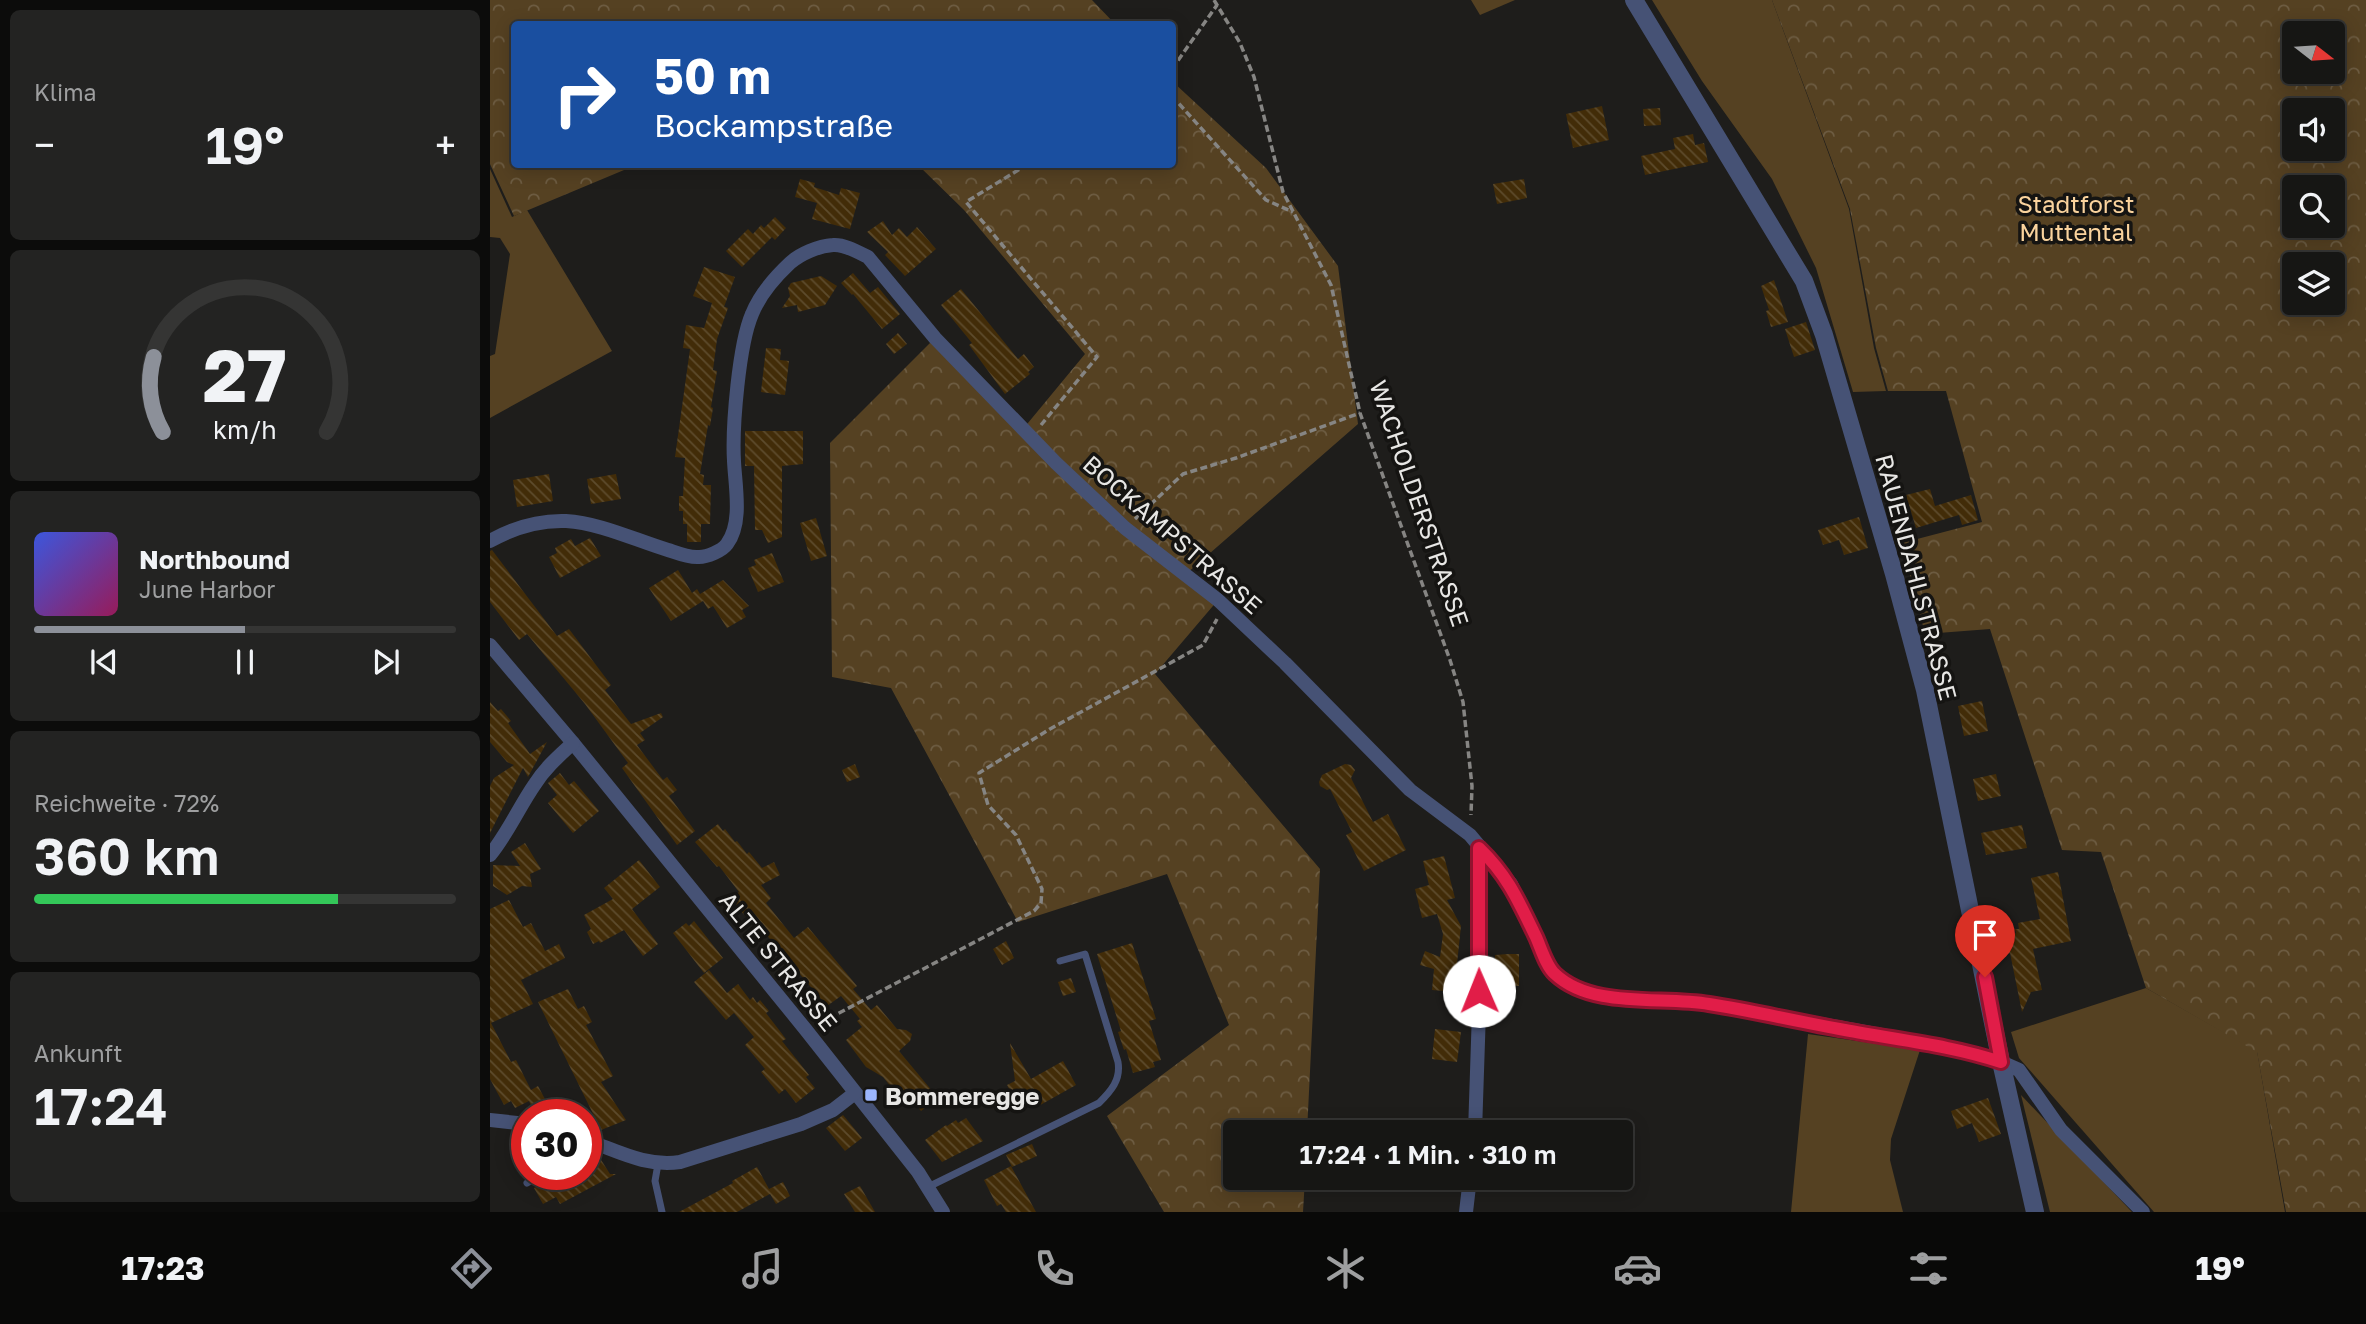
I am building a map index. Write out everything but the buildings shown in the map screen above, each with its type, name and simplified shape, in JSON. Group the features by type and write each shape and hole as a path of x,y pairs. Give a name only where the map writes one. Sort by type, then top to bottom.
{"street":[{"name":"RAUENDAHLSTRASSE","path":"1634,0 1804,281 1824,335 1925,690 2001,1062 2035,1212"},
{"name":"BOCKAMPSTRASSE","path":"490,541 504,533 538,522 568,521 699,557 714,553 728,543 736,523 733,446 741,370 751,317 758,301 775,277 799,255 835,244 868,257 935,338 1031,437 1125,528 1225,606 1410,790 1470,835 1511,884 1553,973 1576,989 1612,999 1706,1003 1931,1044 2001,1062"},
{"name":"ALTE STRASSE","path":"490,645 806,1030 918,1172 943,1212"},
{"path":"490,855 502,840 535,783 573,743"},
{"path":"1475,1120 1479,1025 1479,848"},
{"path":"2001,1062 2019,1070 2061,1130 2143,1212"},
{"path":"602,1148 657,1164 680,1162 801,1124 833,1110 855,1093"},
{"path":"490,1120 511,1122"},
{"path":"1466,1212 1469,1190"}],"lane":[{"path":"928,1188 1100,1103 1118,1079 1118,1062 1085,954 1060,961"},
{"path":"657,1164 655,1181 662,1212"}],"path":[{"path":"1176,63 1215,2"},
{"name":"WACHOLDERSTRASSE","path":"1215,2 1240,43 1254,77 1283,192 1331,285 1360,413 1463,702 1472,786 1470,835"},
{"path":"1176,100 1266,200 1294,213"},
{"path":"1021,168 966,202 1097,357 1031,437"},
{"path":"1125,528 1183,474 1236,458 1360,413"},
{"path":"806,1030 1034,911 1041,903 1042,889 1016,835 988,805 979,773 1049,729 1203,645 1225,606"}],"green space":[{"path":"490,0 1092,0 1112,21 511,21 511,168 629,168 514,216 490,164"},
{"path":"1471,0 1515,0 1480,15"},
{"path":"1652,0 1772,0 1849,209 1874,348 1886,391 1853,392 1816,268 1772,179 1702,81"},
{"name":"Stadtforst Muttental","path":"1772,0 2366,0 2366,1212 2286,1212 2257,1052 2146,988 2101,852 2062,850 1990,629 1925,634 1902,543 1982,522 1946,391 1888,391 1876,348 1850,209"},
{"path":"1176,85 1266,168 1338,266 1358,424 1186,574 1218,600 1155,674 1320,869 1308,1120 1223,1120 1223,1190 1304,1190 1303,1212 1164,1212 1107,1116 1229,1025 1167,874 1018,922 891,688 832,677 830,443 935,338 1023,429 1085,354 964,210 921,168 1176,168"},
{"path":"490,169 512,217 527,210 612,351 490,418 490,356 495,354 510,254 500,238 490,237"},
{"path":"2146,988 2257,1051 2285,1212 2154,1212 2019,1058 2011,1032"},
{"path":"1808,1034 1920,1050 1891,1139 1890,1160 1903,1212 1791,1212"},
{"path":"2021,1095 2132,1212 2050,1212"}],"place":[{"name":"Bommeregge","path":"871,1095"}],"route":[{"path":"1479,991 1479,848 1511,884 1553,973 1576,989 1612,999 1706,1003 1931,1044 2001,1062 1985,977"}]}
